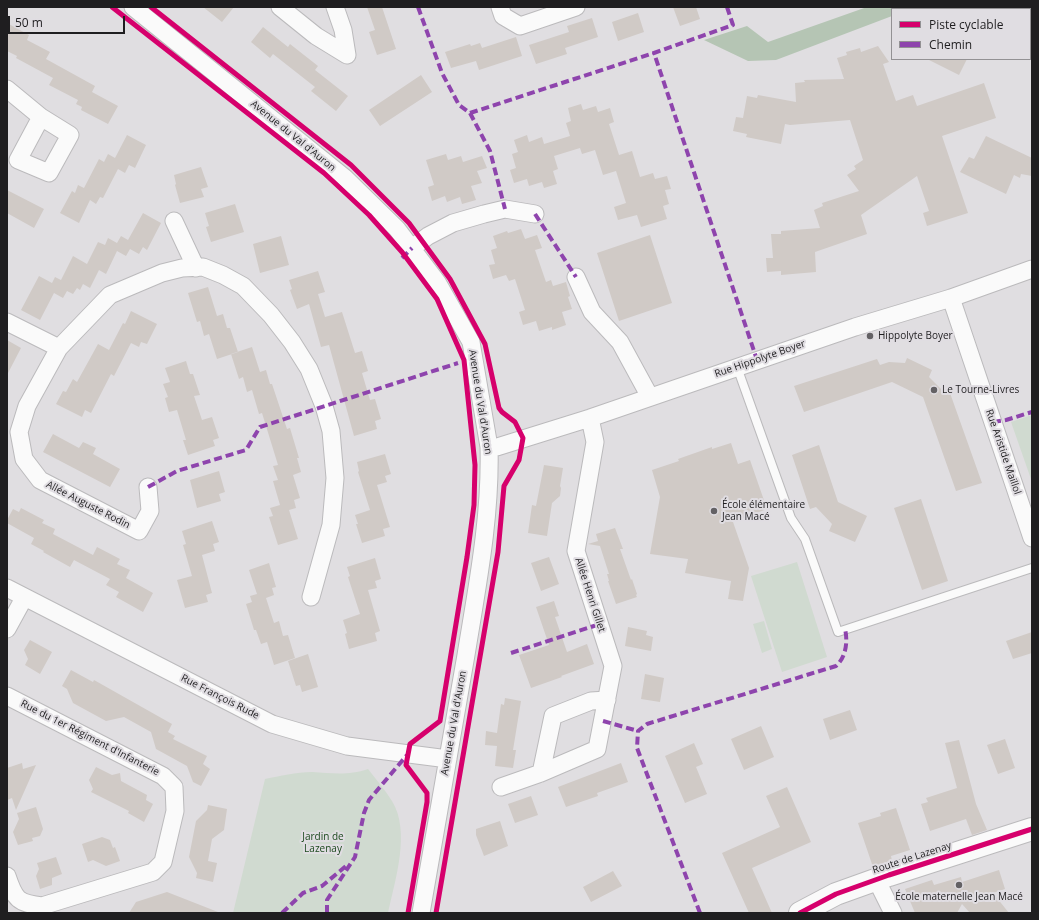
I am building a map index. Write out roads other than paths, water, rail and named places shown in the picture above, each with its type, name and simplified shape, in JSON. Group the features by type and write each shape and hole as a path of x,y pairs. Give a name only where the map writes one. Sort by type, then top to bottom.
{"street":[{"name":"Avenue du Val d'Auron","path":"133,7 345,178 397,229 438,282 471,342 489,448 486,510 480,569 421,913"},
{"path":"280,7 316,36 348,55 343,30 335,7"},
{"path":"500,7 503,16 520,26 576,7"},
{"path":"7,89 40,117"},
{"path":"412,248 428,236 453,223 505,209 535,214"},
{"path":"174,221 196,268"},
{"name":"Allée Auguste Rodin","path":"148,487 150,511 139,531 40,480 24,460 20,432 27,406 59,348 110,295 162,273 182,268 203,267 223,274 243,286 271,315 292,342 309,369 324,406 331,431 335,478 331,525 311,597"},
{"name":"Rue Hippolyte Boyer","path":"489,448 497,447 590,418 856,327 951,298 1032,269"},
{"path":"576,277 592,312 620,342 650,397"},
{"name":"Rue Aristide Maillol","path":"951,298 1031,532"},
{"path":"7,322 59,348"},
{"name":"Allée Henri Gillet","path":"501,787 541,773 597,749 613,666 576,551 595,442 590,418"},
{"name":"Rue François Rude","path":"7,588 272,724 347,746 448,760"},
{"path":"7,629 24,598"},
{"name":"Rue du 1er Régiment d'Infanterie","path":"7,696 163,776 174,787 176,798 175,811 163,862 153,872 42,906 26,904 15,897 7,876"},
{"path":"541,773 553,716 592,701 607,700"},
{"name":"Route de Lazenay","path":"800,913 836,894 876,879 1032,829"},
{"path":"876,879 893,913"}],"lane":[{"path":"737,367 791,518 806,539 838,632 1032,568"}],"place":[{"name":"Hippolyte Boyer","path":"870,336"},
{"name":"Le Tourne-Livres","path":"934,390"},
{"name":"École élémentaire Jean Macé","path":"714,511"},
{"name":"École maternelle Jean Macé","path":"959,885"}],"park label":[{"name":"Jardin de Lazenay","path":"323,842"}]}
